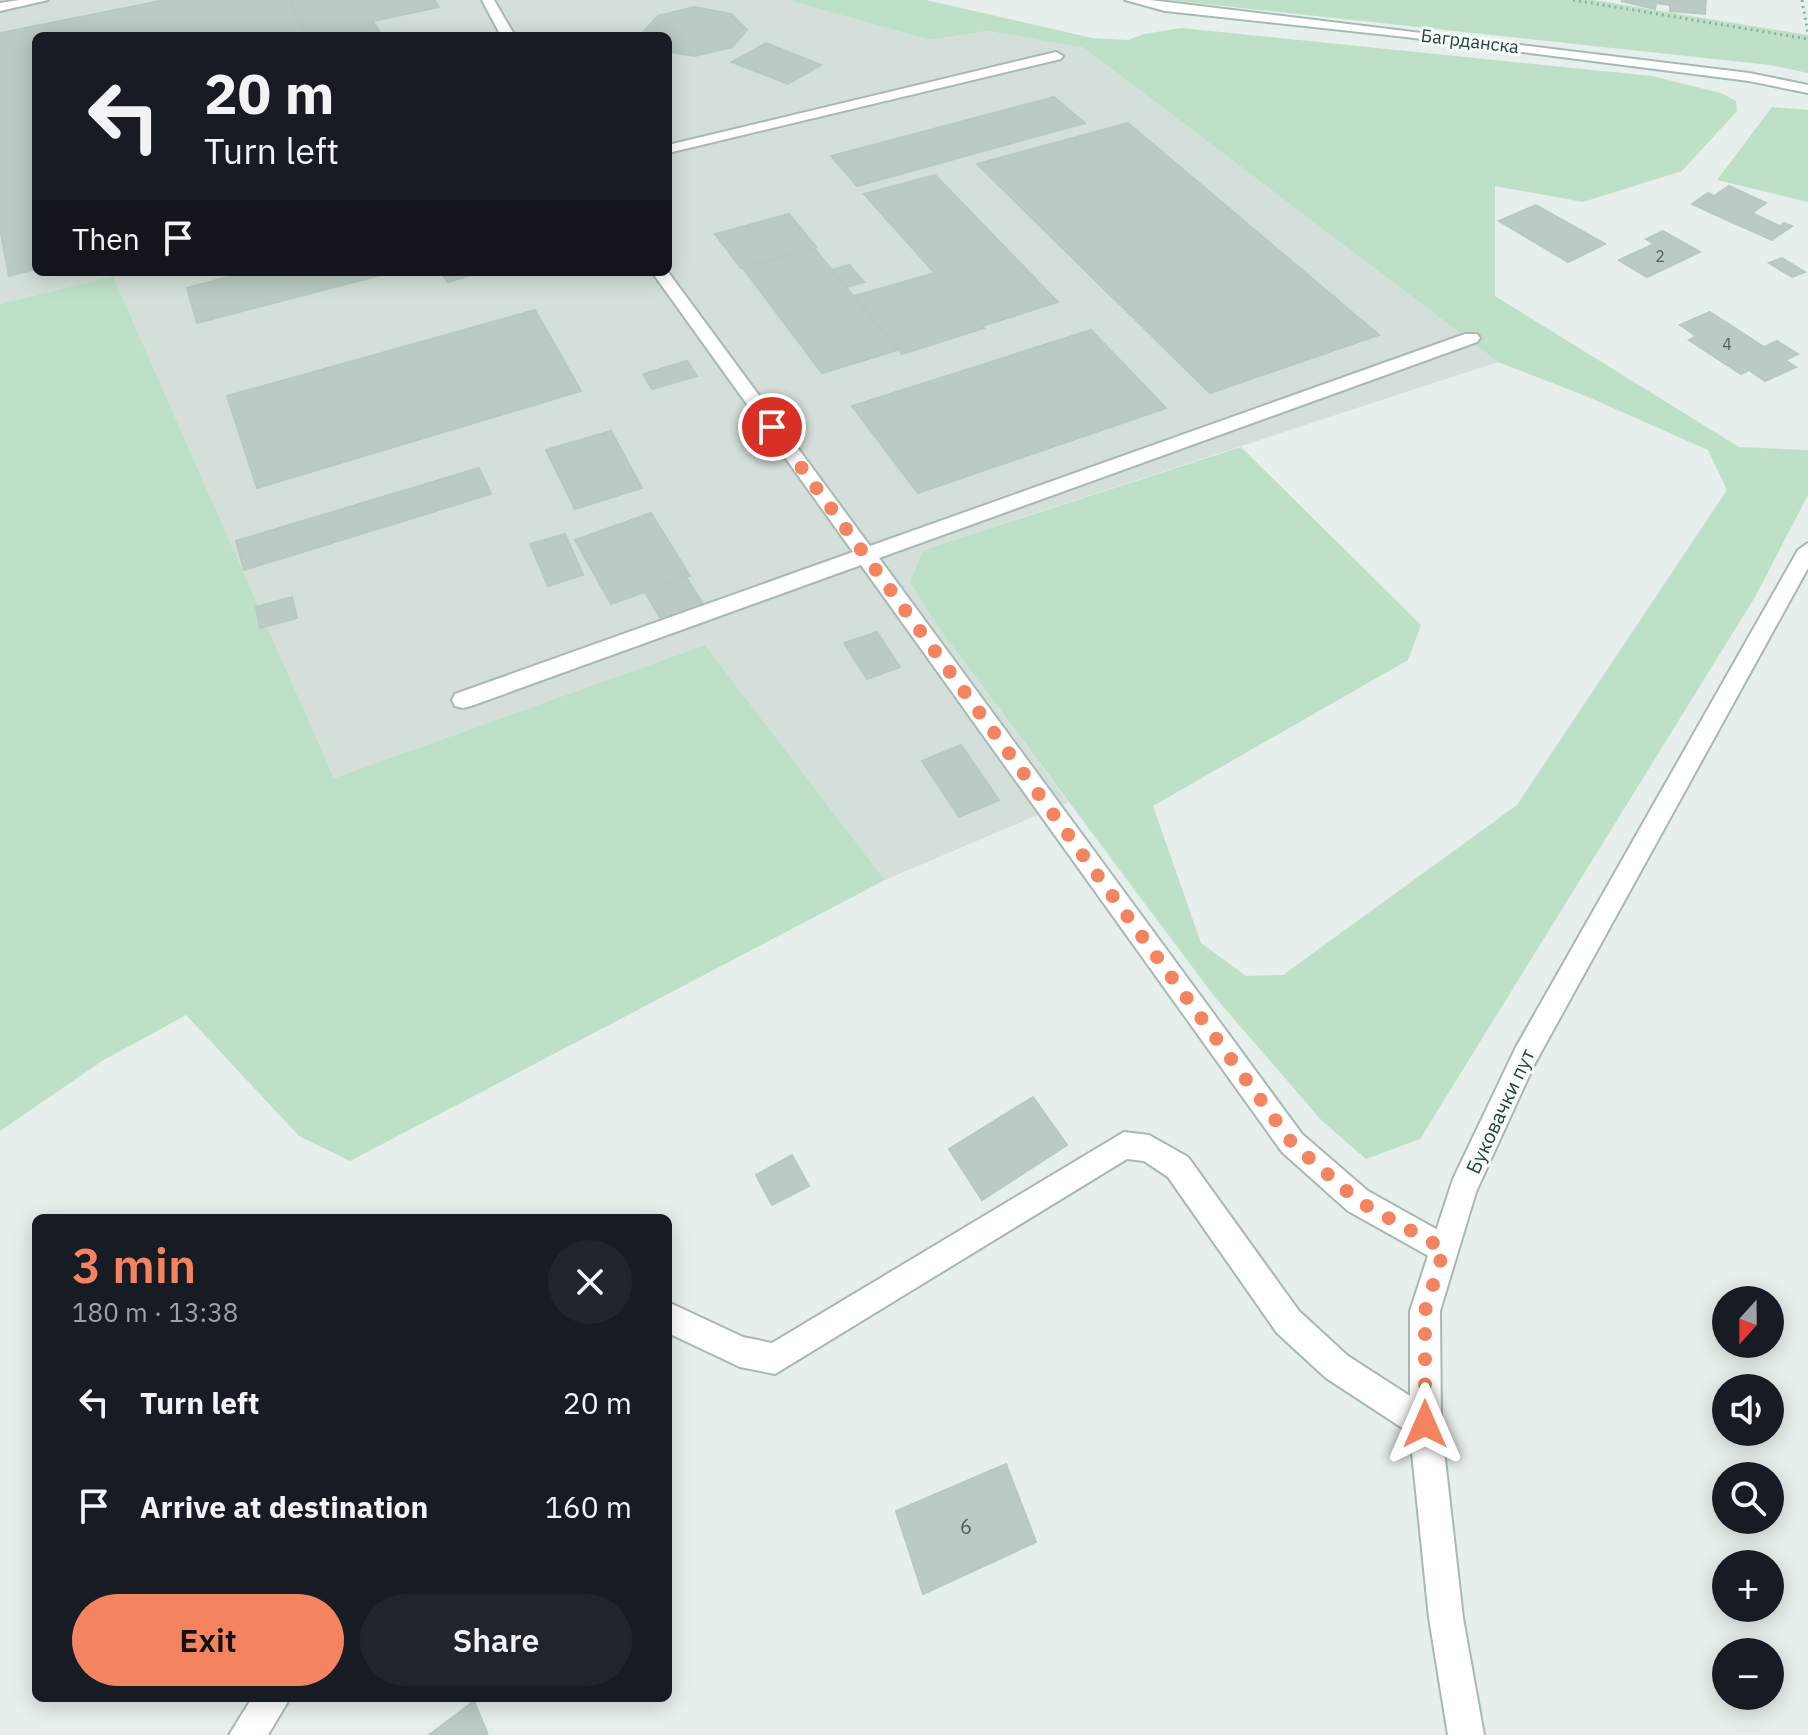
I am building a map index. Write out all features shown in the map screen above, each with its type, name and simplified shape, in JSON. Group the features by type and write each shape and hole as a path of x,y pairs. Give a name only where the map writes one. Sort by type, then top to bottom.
{"street":[{"path":"0,7 42,0"},
{"path":"488,0 506,32"},
{"name":"Багрданска","path":"1131,0 1165,7 1406,33 1749,77 1808,89"},
{"path":"672,148 1056,56"},
{"path":"663,276 1292,1143 1358,1201 1444,1249"},
{"path":"463,700 1471,338"},
{"name":"Буковачки пут","path":"1466,1735 1446,1618 1425,1424 1425,1311 1463,1189 1525,1056 1808,550"},
{"path":"672,1319 740,1352 775,1359 1124,1145 1149,1148 1178,1167 1288,1322 1337,1367 1425,1424"},
{"path":"247,1735 270,1702"}],"path":[{"path":"1573,0 1808,39"},
{"path":"1611,6 1612,0"},
{"path":"1792,0 1802,3 1808,34"}],"shaded area":[{"path":"0,0 790,0 930,40 987,31 1084,48 1498,362 923,550 910,582 932,619 1068,802 885,880 705,645 334,778 113,276 0,304"}],"green space":[{"path":"788,0 926,0 1092,38 1128,40 1181,28 1652,76 1721,93 1736,101 1737,111 1682,171 1583,202 1495,186 1495,296 1739,447 1808,450 1808,495 1755,597 1420,1139 1366,1159 1322,1121 1214,996 932,619 910,582 923,550 1241,447 1421,625 1408,660 1153,806 1201,943 1246,976 1283,975 1517,805 1727,490 1708,450 1588,397 1498,362 1084,48 987,31 930,40"},
{"path":"1168,0 1593,0 1808,35 1808,73 1770,65"},
{"path":"1772,107 1808,110 1808,202 1717,180"},
{"path":"113,276 334,778 705,645 885,880 350,1161 299,1136 186,1015 102,1061 0,1131 0,304"}],"building":[{"path":"165,0 289,0 305,32 32,32 32,270 9,276 0,229 0,33"},
{"path":"289,0 434,0 439,7 373,21 380,32 305,32"},
{"path":"1706,0 1705,14 1670,11 1670,5 1656,3 1655,9 1621,1"},
{"path":"694,7 731,14 747,30 732,47 695,56 672,53 672,32 643,32 658,16"},
{"path":"766,43 821,65 788,84 732,62"},
{"path":"1054,97 1085,123 857,186 831,156"},
{"path":"1128,123 1379,335 1210,393 977,164"},
{"path":"935,175 1058,302 982,326 864,194"},
{"path":"1729,186 1766,203 1736,224 1692,204 1708,193 1714,196"},
{"path":"1536,205 1605,244 1568,262 1499,221"},
{"path":"1752,213 1780,226 1784,223 1792,226 1772,240 1736,224"},
{"path":"789,214 816,247 741,268 715,234"},
{"path":"1663,231 1700,252 1647,277 1619,260 1654,244 1646,239"},
{"path":"814,248 898,350 822,373 743,268"},
{"path":"1782,258 1805,272 1792,277 1769,263"},
{"path":"849,265 864,282 846,287 832,270"},
{"path":"935,273 984,328 902,354 854,296"},
{"path":"232,276 377,276 197,323 187,288"},
{"path":"443,276 467,276 448,282"},
{"path":"535,310 581,391 257,488 227,396"},
{"path":"1710,312 1764,347 1777,341 1798,354 1785,360 1796,367 1765,381 1749,370 1741,374 1689,340 1696,336 1680,325"},
{"path":"1091,330 1166,408 918,493 852,406"},
{"path":"687,361 697,376 652,389 643,374"},
{"path":"611,431 642,488 575,509 546,450"},
{"path":"479,468 491,494 244,570 236,541"},
{"path":"651,513 690,576 611,604 575,540"},
{"path":"565,534 583,575 548,586 530,544"},
{"path":"686,577 705,607 663,623 645,592"},
{"path":"292,597 297,618 260,628 256,607"},
{"path":"877,632 900,667 867,679 844,643"},
{"path":"961,745 999,800 959,817 922,761"},
{"path":"1033,1097 1067,1145 982,1200 949,1149"},
{"path":"792,1155 809,1186 772,1205 756,1175"},
{"path":"1006,1464 1036,1542 923,1594 896,1511"},
{"path":"474,1702 488,1735 429,1735"}],"route":[{"path":"772,427 1292,1143 1358,1201 1444,1249 1425,1311 1425,1424"}]}
